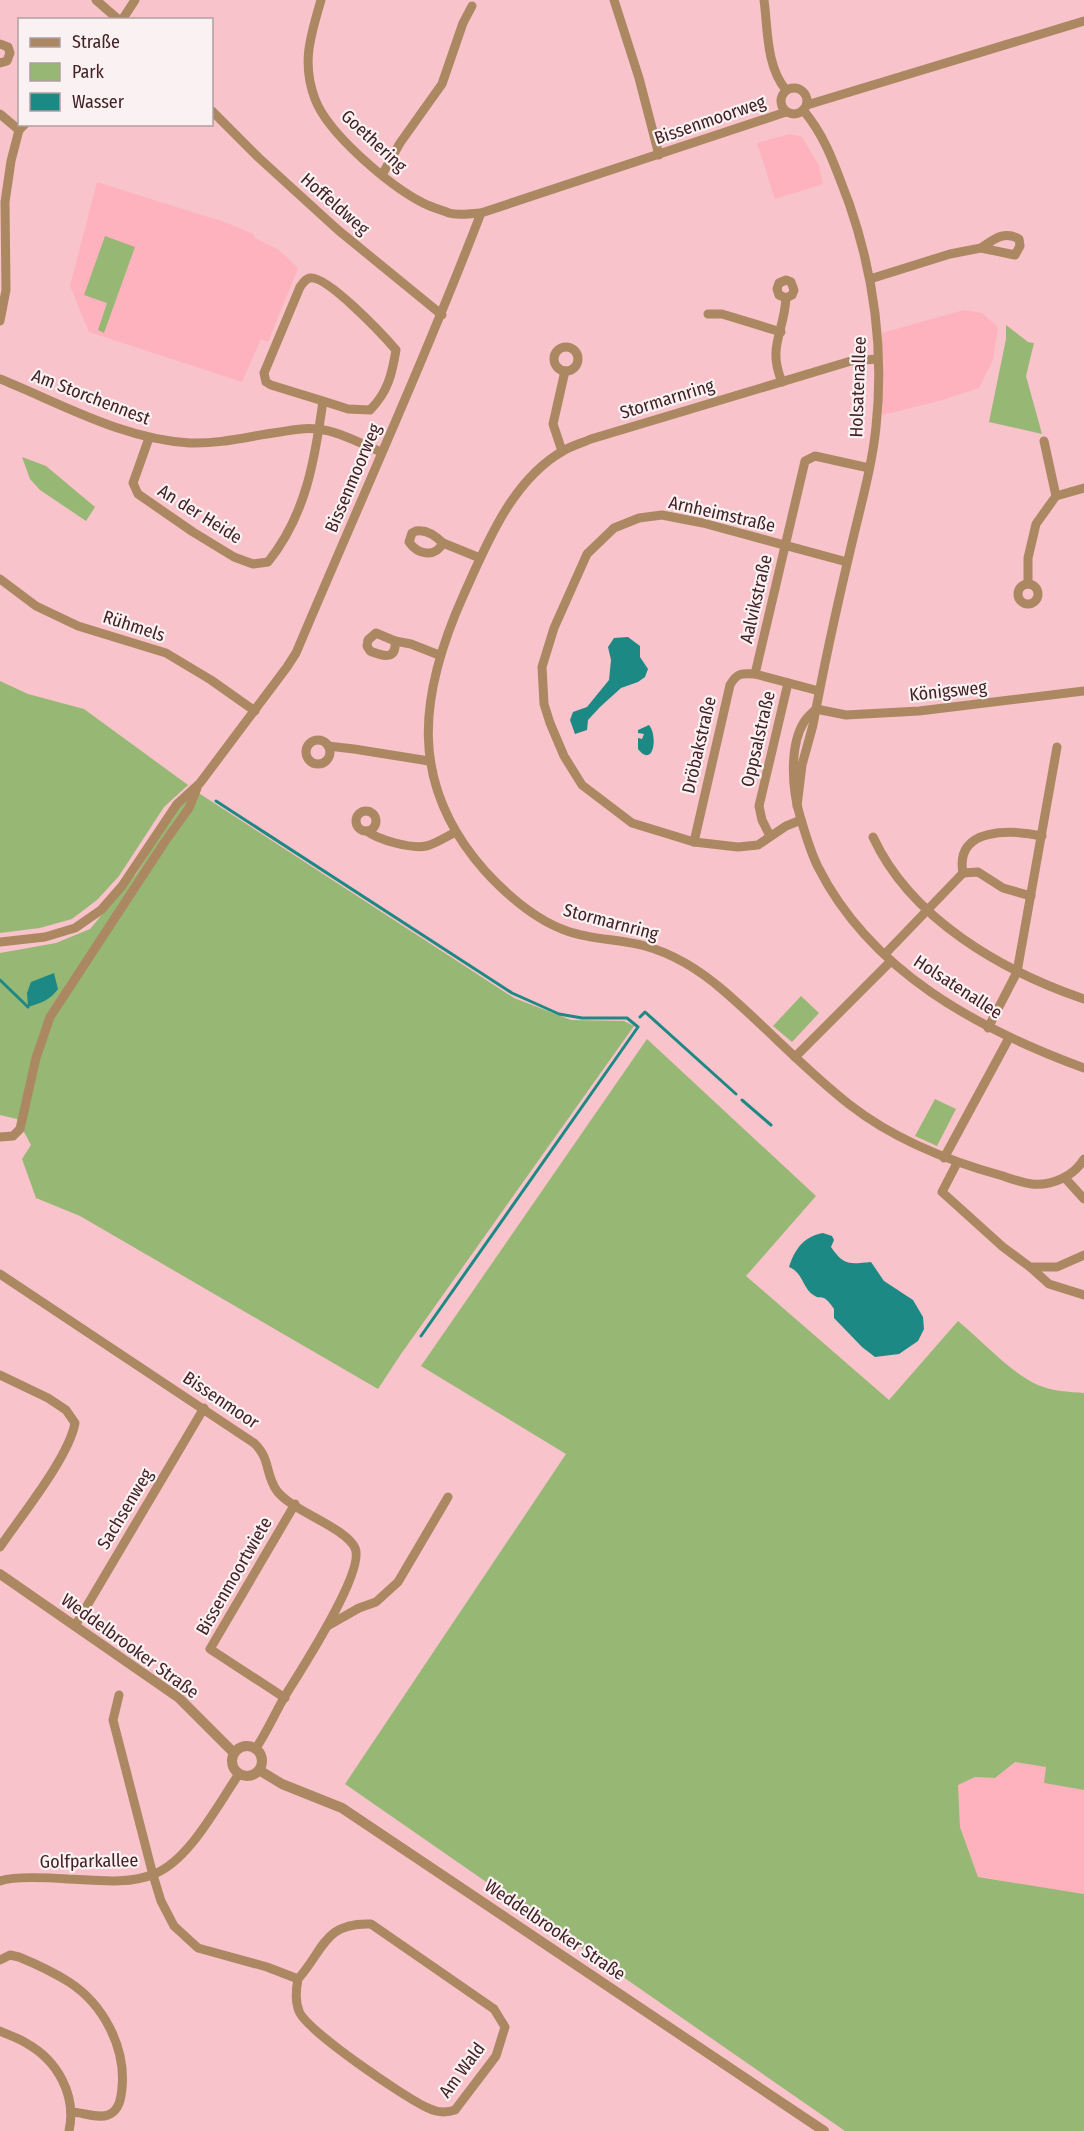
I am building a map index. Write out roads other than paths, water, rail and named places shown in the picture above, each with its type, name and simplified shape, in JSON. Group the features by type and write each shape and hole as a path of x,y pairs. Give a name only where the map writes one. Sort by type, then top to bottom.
{"street":[{"path":"96,0 118,18"},
{"path":"122,18 135,0"},
{"name":"Goethering","path":"321,0 308,43 309,71 315,98 324,118 382,175 424,204 452,214 481,213"},
{"path":"614,0 639,78 659,155"},
{"name":"Bissenmoorweg","path":"764,0 772,63 777,79 786,90"},
{"path":"382,175 400,143 442,84 463,23 472,6"},
{"name":"Bissenmoorweg","path":"786,90 781,101 786,111 793,114 805,107 1084,21"},
{"path":"0,44 8,47 10,53 7,61 0,63"},
{"name":"Bissenmoorweg","path":"786,90 800,90 806,96 805,107"},
{"name":"Holsatenallee","path":"805,107 823,136 837,171 870,279 876,319 878,407 869,468 802,765 797,806 808,845 828,884 857,924 888,958 926,990 988,1028 1084,1068"},
{"name":"Bissenmoorweg","path":"0,942 45,938 75,928 101,910 122,886 177,804 200,783 296,653 442,315 481,213 786,111"},
{"name":"Hoffeldweg","path":"213,112 259,158 338,230 442,315"},
{"path":"0,114 18,125"},
{"path":"0,321 6,290 5,202 10,161 22,127"},
{"path":"870,279 950,254 981,248"},
{"path":"311,278 317,279 336,292 371,322 396,350 393,371 382,398 370,410 348,409 323,400 271,385 263,378 300,287 304,280 311,278"},
{"path":"782,382 776,367 775,347 781,332 786,298"},
{"path":"708,314 722,314 781,332"},
{"name":"Stormarnring","path":"877,359 851,361 591,439 562,452 535,473 514,498 488,542 447,631 439,655 429,714 429,761 443,804 470,854 500,888 530,913 567,931 645,946 681,961 722,990 853,1107 901,1137 957,1163 1033,1184 1055,1182 1065,1178"},
{"path":"562,452 553,424 565,371"},
{"name":"Am Storchennest","path":"0,379 86,416 149,438 190,443 227,442 296,430 320,429 381,452"},
{"path":"320,429 323,400"},
{"name":"An der Heide","path":"149,438 133,483 138,494 234,557 253,564 268,562 279,548 287,532 309,482 320,429"},
{"path":"1044,441 1056,496"},
{"name":"Aalvikstraße","path":"755,674 805,461 815,456 869,468"},
{"path":"1028,584 1028,558 1036,524 1056,496 1084,488"},
{"name":"Arnheimstraße","path":"801,820 786,826 758,845 738,847 694,842 632,823 582,784 564,756 544,704 542,668 554,628 587,554 614,528 639,518 662,515 703,523 847,562"},
{"path":"443,543 480,558"},
{"name":"Rühmels","path":"0,579 36,606 78,626 166,653 211,680 255,711"},
{"path":"395,641 411,644 439,655"},
{"path":"755,674 819,691"},
{"name":"Dröbakstraße","path":"694,842 730,685 736,675 755,674"},
{"name":"Oppsalstraße","path":"770,836 762,820 759,806 788,683"},
{"name":"Königsweg","path":"816,709 846,715 919,711 1084,691"},
{"path":"328,746 354,748 429,761"},
{"path":"988,1028 1017,972 1057,747"},
{"path":"0,1137 13,1136 20,1129 36,1058 50,1017 189,808 200,783"},
{"path":"367,831 375,838 419,847 429,846 456,831"},
{"path":"963,873 961,858 968,846 977,838 994,833 1022,832 1042,836"},
{"path":"873,837 902,882 928,910 969,943 1017,972 1084,999"},
{"path":"888,958 963,873 978,872 1003,888 1031,896"},
{"name":"Holsatenallee","path":"795,1057 888,958"},
{"name":"Holsatenallee","path":"944,1158 1009,1038"},
{"path":"1084,1159 1065,1178 1084,1199"},
{"path":"957,1163 942,1192 1050,1284 1084,1295"},
{"path":"1029,1268 1057,1267 1084,1255"},
{"name":"Bissenmoor","path":"0,1274 254,1443 263,1451 278,1492 345,1537 355,1548 355,1563 329,1625 256,1748"},
{"path":"0,1375 48,1398 66,1410 75,1423 73,1435 52,1470 0,1547"},
{"name":"Sachsenweg","path":"75,1626 204,1408"},
{"name":"Bissenmoor","path":"329,1625 359,1608 376,1602 398,1582 448,1497"},
{"name":"Bissenmoortwiete","path":"285,1698 210,1649 295,1504"},
{"name":"Weddelbrooker Straße","path":"0,1574 179,1698 234,1753"},
{"path":"342,1595 359,1608"},
{"path":"119,1695 113,1720 153,1875 161,1901 174,1926 198,1948 267,1967 298,1979"},
{"path":"241,1747 256,1748 262,1761 259,1770 252,1776 238,1774 232,1767 234,1753 241,1747"},
{"name":"Weddelbrooker Straße","path":"259,1770 282,1784 342,1808 824,2131"},
{"name":"Golfparkallee","path":"1,1878 120,1881 153,1875 168,1867 185,1852 238,1774"},
{"name":"Am Wald","path":"356,1923 371,1924 494,2009 505,2027 502,2041 496,2056 455,2110 436,2111 427,2108 368,2069 313,2028 299,2013 296,1992 298,1979 311,1964 331,1933 356,1923"},
{"path":"0,1960 10,1955 19,1957 71,1983 94,2005 112,2031 121,2055 123,2079 118,2106 109,2115 102,2116 71,2112"},
{"path":"0,2031 26,2043 44,2055 57,2068 68,2093 71,2112 69,2131"}],"water":[{"path":"628,637 640,646 640,657 648,669 645,677 621,688 588,720 587,730 575,734 570,720 573,712 587,707 609,680 611,660 608,647 614,638"},
{"path":"649,725 654,742 651,753 648,755 638,749 638,738 642,739 644,734 638,733 638,730"},
{"path":"54,973 58,989 45,1001 28,1007 27,993 31,982"},
{"path":"823,1233 832,1236 834,1240 831,1247 844,1261 871,1262 884,1281 913,1300 923,1317 924,1329 918,1341 899,1354 875,1357 834,1318 834,1309 824,1298 816,1297 811,1293 798,1273 789,1267 794,1255 805,1241"}],"waterway":[{"path":"216,801 512,993 559,1014 582,1018 627,1018 638,1027 421,1336"},
{"path":"0,980 28,1007"},
{"path":"640,1017 645,1012 736,1094"},
{"path":"742,1100 771,1125"}]}
